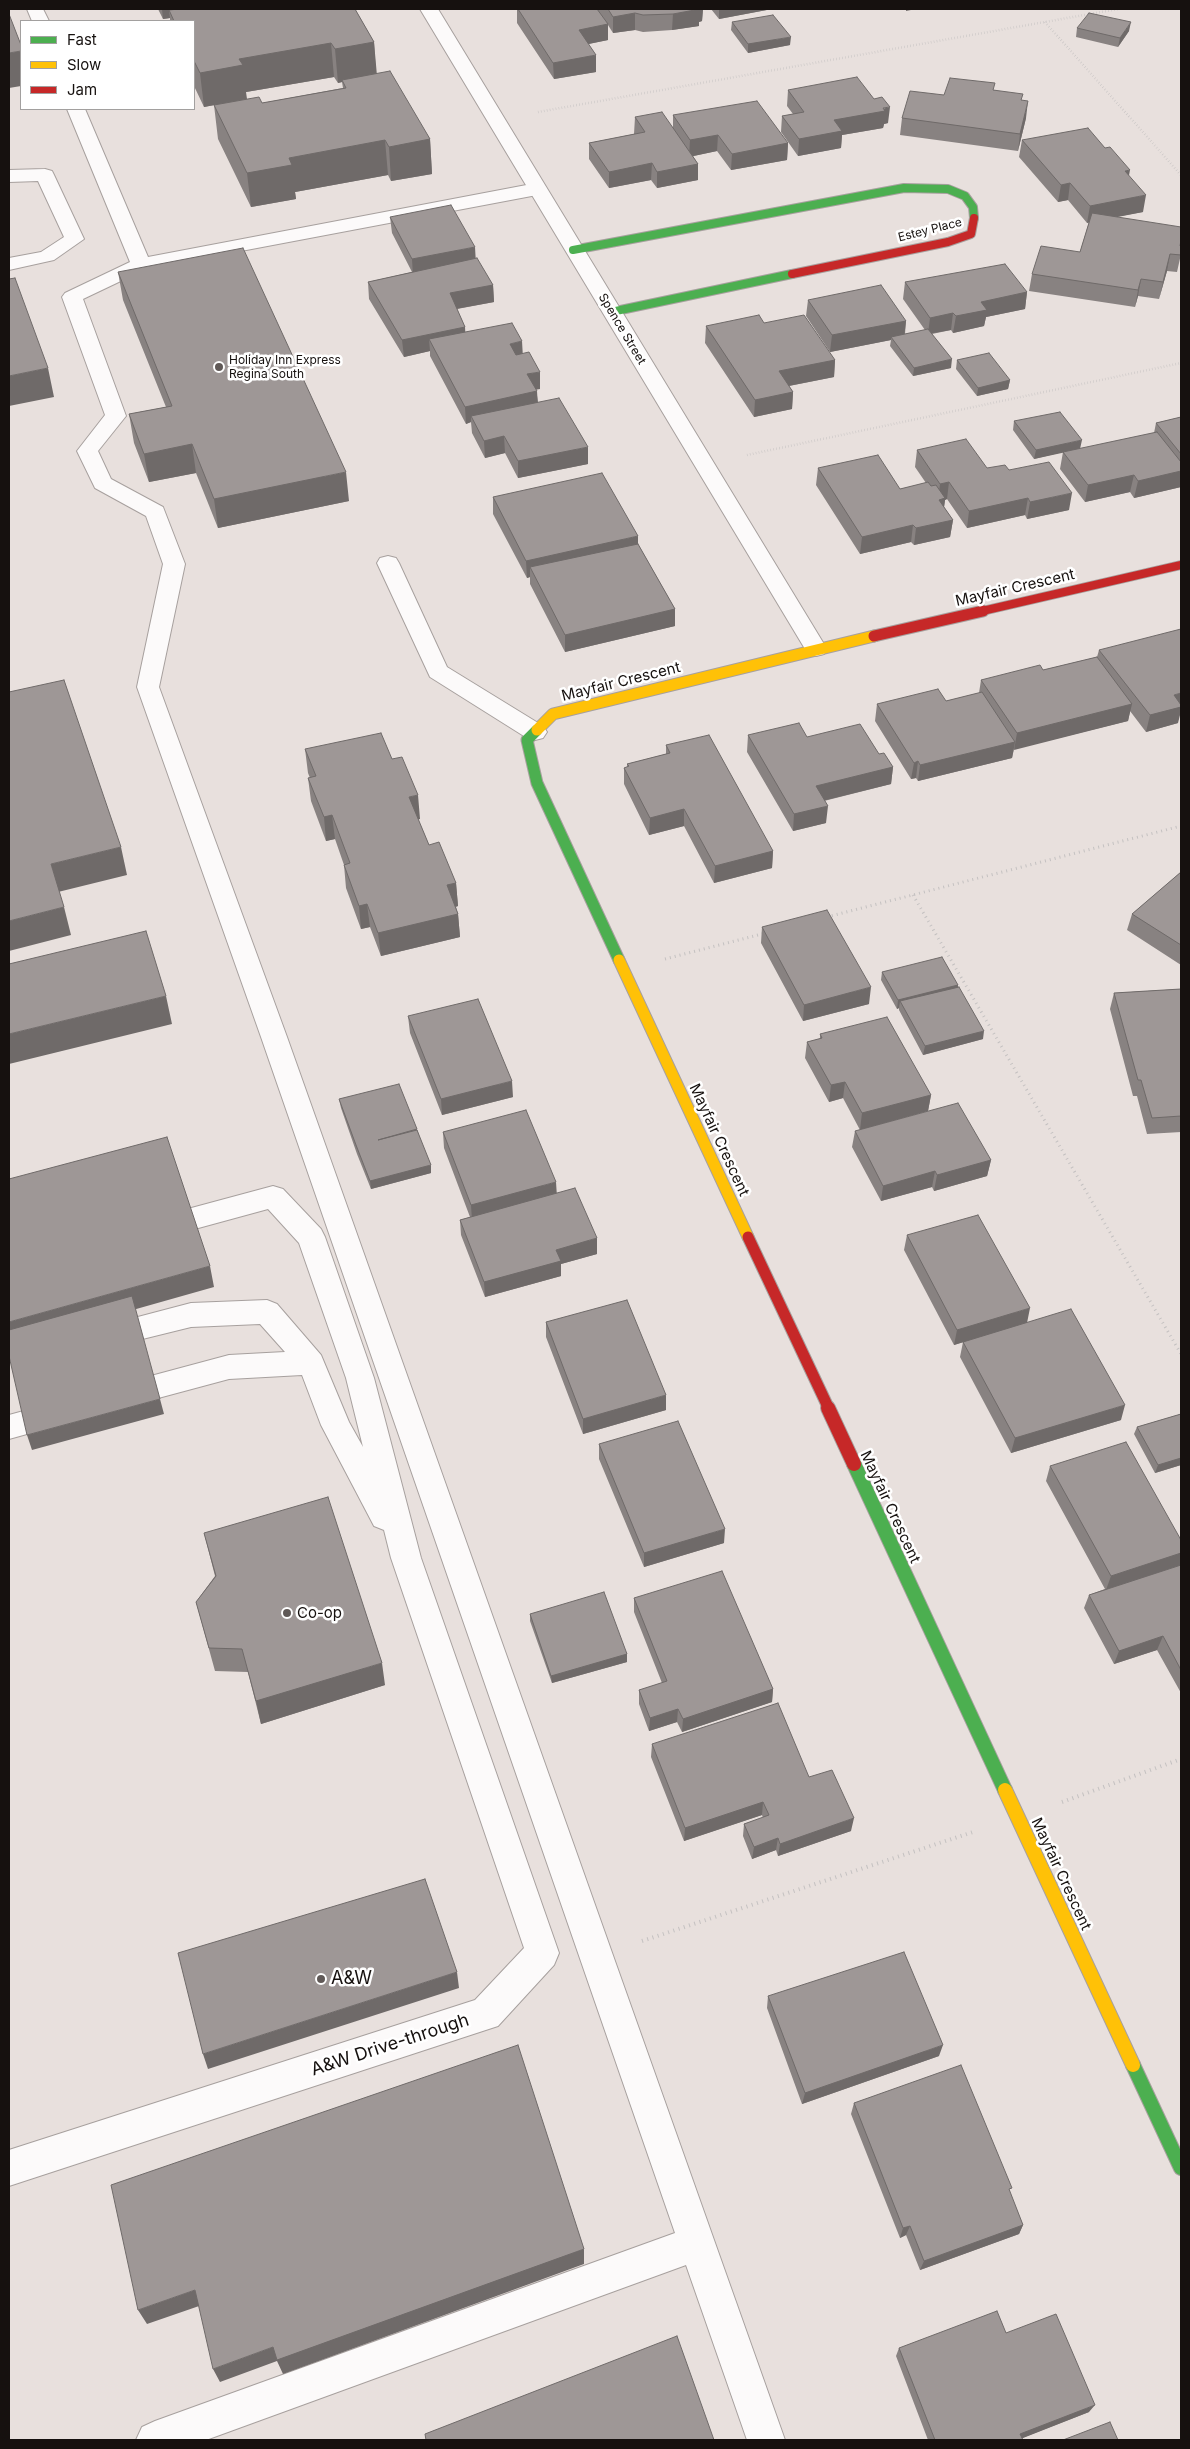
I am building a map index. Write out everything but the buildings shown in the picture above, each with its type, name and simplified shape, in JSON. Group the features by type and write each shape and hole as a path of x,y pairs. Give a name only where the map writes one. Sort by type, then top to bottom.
{"street":[{"name":"Spence Street","path":"428,9 816,649"},
{"path":"76,110 141,264"},
{"path":"9,176 45,175 74,239 47,256 9,264"},
{"name":"Estey Place","path":"573,250 904,188 927,187 948,190 965,196 974,207 975,222 971,234 948,242 611,312"},
{"path":"537,189 141,264 72,297 116,416 87,451 102,483 155,512 174,564 148,687 280,1055 766,2440"},
{"path":"388,563 438,672 535,732"},
{"name":"Mayfair Crescent","path":"1181,565 816,649 554,714 527,740 537,783 1181,2168"},
{"path":"134,1234 273,1197 311,1238 360,1378 406,1558"},
{"path":"86,1342 191,1314 267,1312 311,1363 336,1425 406,1558"},
{"path":"9,1427 230,1367 311,1363"},
{"name":"A&W Drive-through","path":"9,2168 486,2014 542,1953 406,1558"},
{"path":"155,2440 697,2242"}],"path":[{"path":"496,120 1118,9"},
{"path":"1044,22 1181,175"},
{"path":"703,464 1181,363"},
{"path":"826,918 1181,826"},
{"path":"913,895 1181,1354"},
{"path":"624,970 768,933"},
{"path":"596,1956 1018,1818 1181,1759"}],"traffic: fast":[{"path":"573,250 904,188 948,189 965,196 973,207 974,218"},
{"path":"611,312 792,274"},
{"path":"537,730 527,740 537,783 619,960"},
{"path":"854,1464 1005,1790"},
{"path":"1133,2065 1181,2168"}],"traffic: slow":[{"path":"537,730 553,714 874,636"},
{"path":"619,960 748,1237"},
{"path":"1005,1790 1133,2065"}],"traffic: jam":[{"path":"792,274 948,242 971,234 974,218"},
{"path":"874,636 1181,565"},
{"path":"748,1237 854,1464"}],"place":[{"name":"Holiday Inn Express Regina South","path":"219,367"},
{"name":"Co-op","path":"287,1613"},
{"name":"A&W","path":"321,1979"}]}
